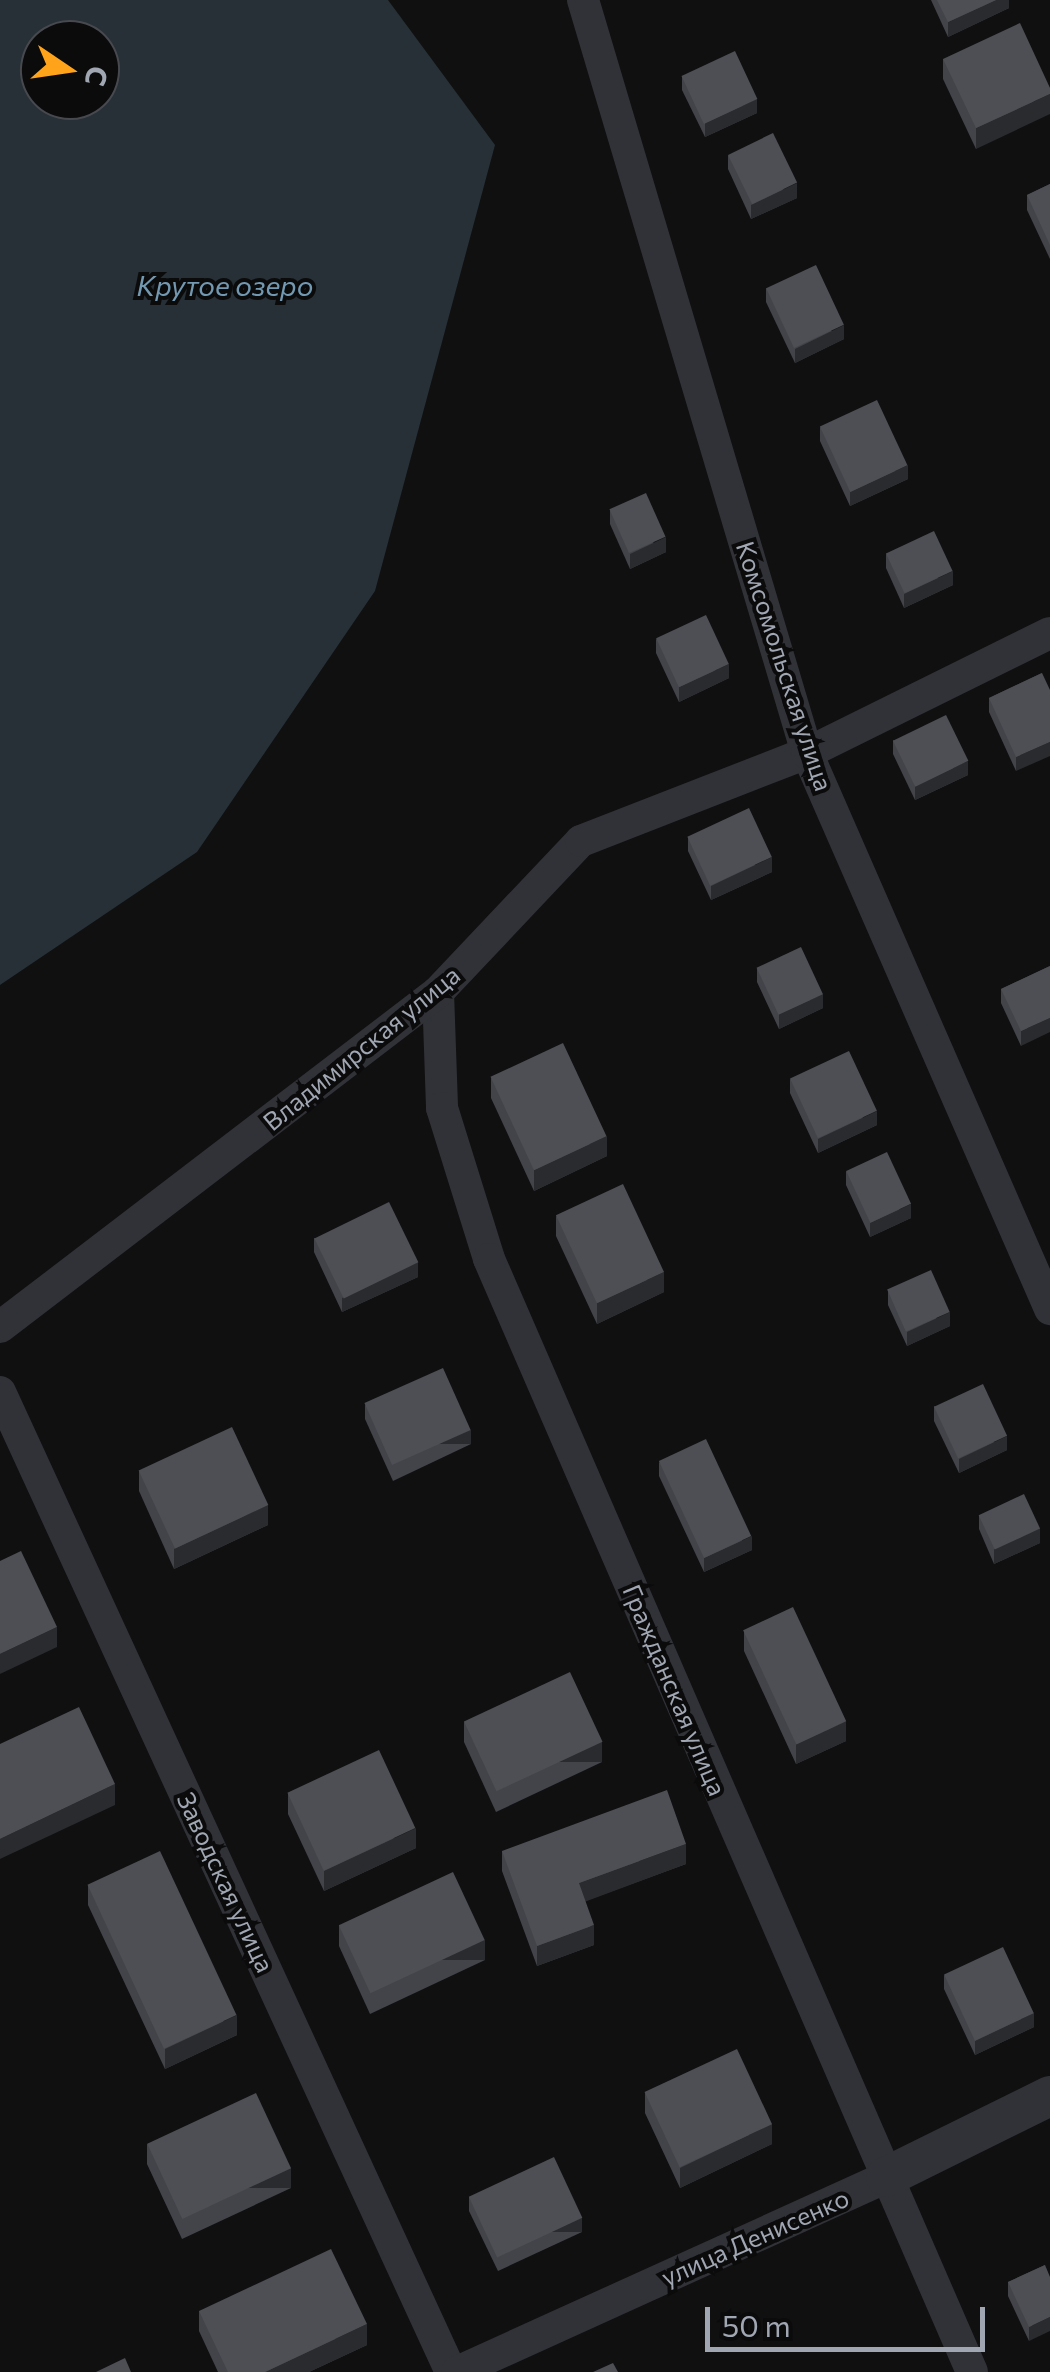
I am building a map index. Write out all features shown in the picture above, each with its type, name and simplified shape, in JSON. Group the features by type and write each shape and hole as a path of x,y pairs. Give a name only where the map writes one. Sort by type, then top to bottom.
{"street":[{"name":"Комсомольская улица","path":"583,0 807,753 1050,1310"},
{"name":"Владимирская улица","path":"0,1326 438,992 580,841 807,753 1050,633"},
{"name":"Гражданская улица","path":"438,992 442,1108 488,1259 972,2372"},
{"name":"Заводская улица","path":"0,1392 454,2372"},
{"name":"улица Денисенко","path":"454,2372 886,2178 1050,2096"}],"water":[{"name":"Крутое озеро","path":"0,0 388,0 495,145 375,591 197,852 0,985"}],"building":[{"path":"937,0 996,0 948,22"},
{"path":"1020,23 1050,94 976,128 943,59"},
{"path":"735,51 757,99 704,124 682,76"},
{"path":"773,133 797,182 752,204 728,155"},
{"path":"1050,184 1050,245 1027,195"},
{"path":"816,265 844,325 794,348 766,288"},
{"path":"877,400 907,465 850,492 820,427"},
{"path":"646,493 666,537 629,553 609,509"},
{"path":"934,531 953,571 905,593 886,553"},
{"path":"706,615 729,664 679,687 656,638"},
{"path":"1042,673 1050,690 1050,742 1016,757 989,698"},
{"path":"946,715 968,761 915,787 893,741"},
{"path":"749,808 772,857 710,886 687,837"},
{"path":"801,947 823,994 779,1015 757,968"},
{"path":"1050,966 1050,1018 1021,1031 1001,989"},
{"path":"563,1043 607,1136 534,1170 490,1077"},
{"path":"849,1051 877,1111 818,1138 790,1078"},
{"path":"887,1152 911,1204 870,1223 846,1171"},
{"path":"623,1184 664,1272 597,1303 556,1215"},
{"path":"389,1202 418,1262 344,1299 314,1238"},
{"path":"931,1270 950,1312 906,1332 887,1290"},
{"path":"443,1368 471,1430 392,1465 364,1403"},
{"path":"983,1384 1007,1436 958,1458 934,1407"},
{"path":"232,1427 268,1505 175,1548 139,1471"},
{"path":"706,1439 751,1536 704,1558 659,1461"},
{"path":"1024,1494 1040,1528 995,1550 979,1515"},
{"path":"21,1551 57,1627 0,1654 0,1561"},
{"path":"793,1607 846,1721 796,1744 743,1630"},
{"path":"570,1672 603,1742 497,1791 464,1721"},
{"path":"79,1707 115,1784 0,1839 0,1744"},
{"path":"379,1750 415,1828 324,1871 287,1793"},
{"path":"667,1790 686,1844 579,1883 594,1925 537,1946 502,1851"},
{"path":"160,1851 236,2015 164,2049 87,1885"},
{"path":"453,1872 485,1940 371,1993 339,1925"},
{"path":"1003,1947 1034,2013 975,2041 944,1974"},
{"path":"737,2049 772,2124 680,2167 645,2092"},
{"path":"256,2093 291,2168 182,2219 147,2144"},
{"path":"554,2157 582,2218 497,2257 469,2197"},
{"path":"331,2249 367,2324 265,2372 228,2372 199,2311"},
{"path":"1045,2265 1050,2277 1050,2317 1029,2327 1008,2282"},
{"path":"125,2358 131,2372 96,2372"},
{"path":"613,2363 618,2372 593,2372"}]}
